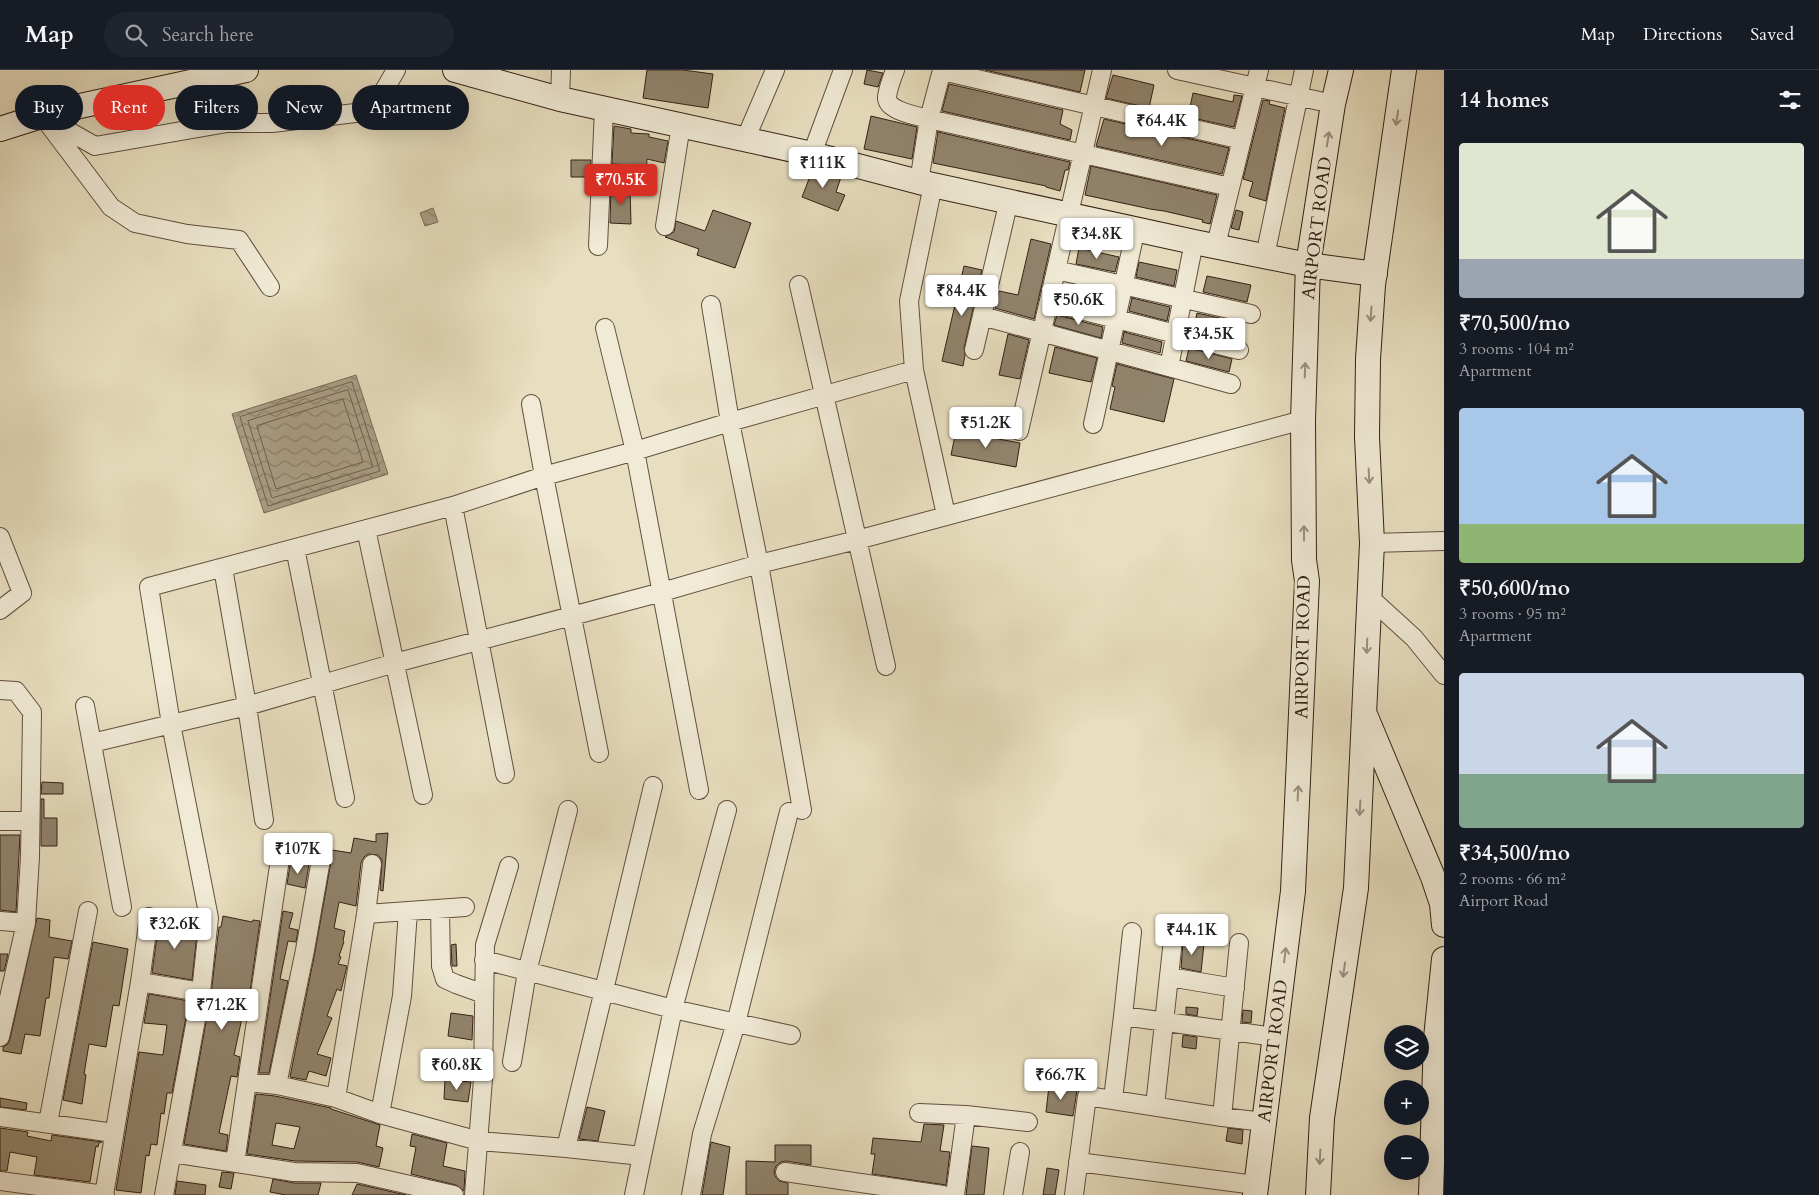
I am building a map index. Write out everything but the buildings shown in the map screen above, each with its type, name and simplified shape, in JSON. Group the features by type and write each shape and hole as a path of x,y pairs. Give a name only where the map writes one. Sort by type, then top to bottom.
{"main road":[{"path":"83,107 246,70"},
{"path":"455,70 560,99 812,154 926,183 1308,265 1375,274"},
{"name":"AIRPORT ROAD","path":"1255,1190 1295,864 1307,581 1304,560 1303,420 1308,265 1333,104 1341,70"},
{"path":"1318,1195 1322,1118 1356,888 1372,543 1366,437 1368,359 1375,274 1404,70"},
{"path":"0,129 15,124"},
{"path":"1364,711 1436,883 1442,904 1444,925"},
{"path":"1431,1195 1436,1038 1444,959"}],"street":[{"path":"67,130 95,146 227,123 272,123 372,111 396,70"},
{"path":"560,99 561,70"},
{"path":"745,140 775,70"},
{"path":"812,154 844,70"},
{"path":"895,70 887,98 889,105 895,109 929,119 1230,187"},
{"path":"946,515 914,370 909,301 926,183 929,119 942,70 1242,140"},
{"path":"1020,431 1102,70"},
{"path":"1177,70 1213,74 1255,87 1333,104"},
{"path":"1169,368 1183,298 1230,187 1259,70"},
{"path":"1265,256 1304,70"},
{"path":"598,246 604,108"},
{"path":"665,226 681,125"},
{"path":"52,130 110,207 135,223 187,234 239,240 270,287"},
{"path":"974,350 1008,200"},
{"path":"1093,424 1136,228"},
{"path":"1056,270 1251,314"},
{"path":"798,285 886,666"},
{"path":"1049,302 1239,350"},
{"path":"691,1195 702,1134 736,1023 796,811 759,564 730,422 711,305"},
{"path":"982,316 1231,384"},
{"path":"605,328 635,451 699,790"},
{"path":"164,1195 201,992 209,918 171,724 149,587 453,506 544,476 914,370"},
{"path":"531,404 599,753"},
{"path":"92,742 247,706 759,564 857,540 1303,420"},
{"path":"453,506 505,774"},
{"path":"366,529 423,795"},
{"path":"0,537 22,593 0,610"},
{"path":"1372,543 1444,541"},
{"path":"295,548 345,798"},
{"path":"223,568 247,706 264,820"},
{"path":"1369,597 1414,638 1444,675"},
{"path":"0,690 16,691 32,712 26,923 7,977 0,1037"},
{"path":"85,706 122,907"},
{"path":"566,1148 653,786"},
{"path":"512,1062 527,972 568,810"},
{"path":"634,1195 673,1009 726,810"},
{"path":"0,821 30,821"},
{"path":"235,1163 280,859 286,854 313,848 320,850 322,854 309,931 277,1085"},
{"path":"336,1098 366,914 372,864"},
{"path":"474,1195 480,1141 483,1079 484,960 487,933 509,866"},
{"path":"366,914 465,907"},
{"path":"440,909 441,966 445,979 484,994"},
{"path":"48,1123 88,911"},
{"path":"380,1114 402,996 408,911"},
{"path":"0,1181 104,1195 149,918"},
{"path":"0,921 26,923"},
{"path":"1155,1106 1174,930"},
{"path":"1113,1099 1132,932"},
{"path":"1222,1117 1239,944"},
{"path":"484,960 603,992 791,1035"},
{"path":"1169,977 1235,988"},
{"path":"140,982 201,992"},
{"path":"1123,1016 1275,1037"},
{"path":"247,1082 277,1085 336,1098 380,1114 480,1141 642,1156"},
{"path":"1074,1195 1087,1096 1264,1122"},
{"path":"919,1113 966,1115 1028,1122"},
{"path":"955,1195 966,1115"},
{"path":"0,1117 114,1133"},
{"path":"1014,1195 1020,1152"},
{"path":"172,1153 294,1172 357,1173 454,1195"},
{"path":"1078,1162 1255,1190"},
{"path":"785,1172 942,1195"}],"water":[{"path":"433,208 438,222 425,226 420,213"},
{"path":"356,375 388,474 264,513 232,414"}]}
